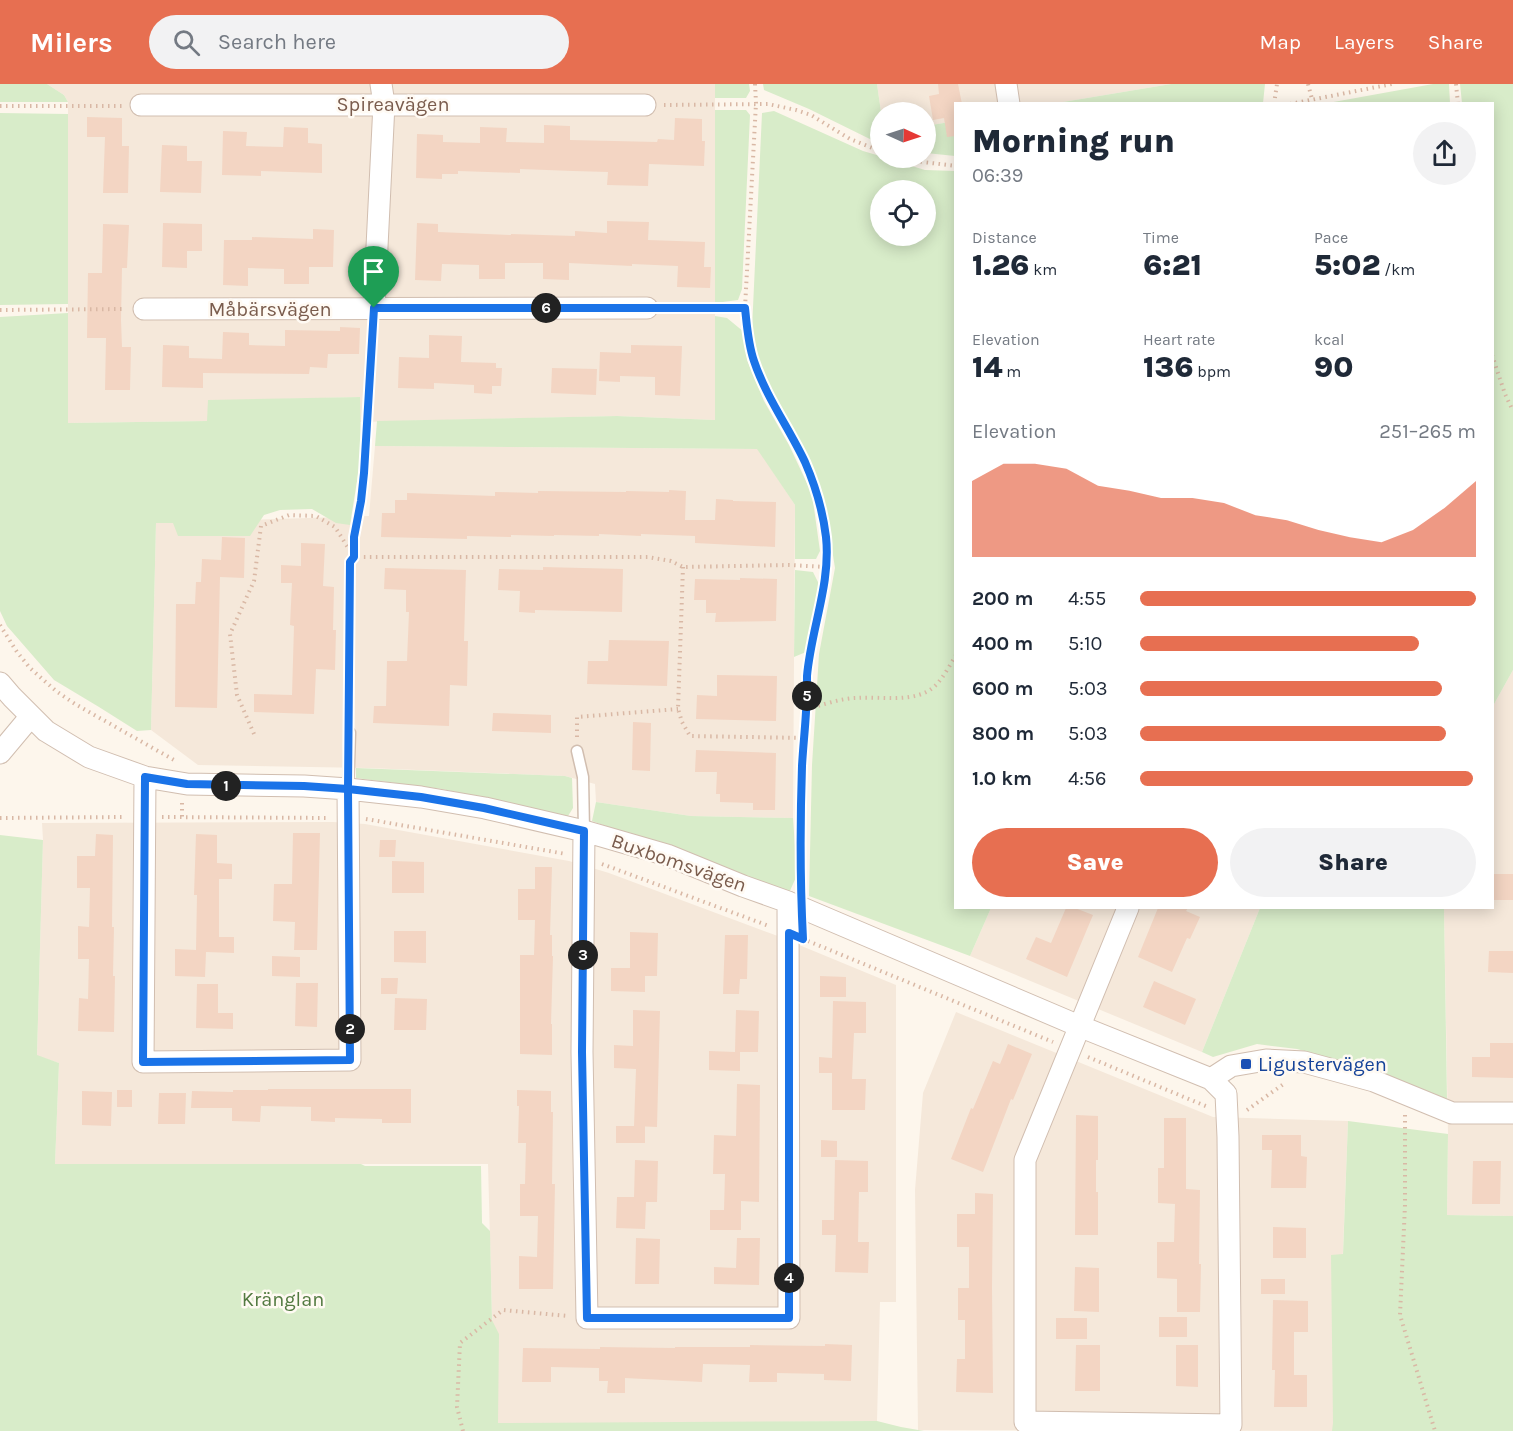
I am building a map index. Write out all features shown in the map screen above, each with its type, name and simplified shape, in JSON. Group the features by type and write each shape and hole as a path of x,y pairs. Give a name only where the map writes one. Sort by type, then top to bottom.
{"street":[{"path":"1006,84 1009,102"},
{"path":"374,308 382,94"},
{"name":"Spireavägen","path":"141,105 382,94 645,105"},
{"name":"Måbärsvägen","path":"144,309 647,308"},
{"name":"Buxbomsvägen","path":"0,683 46,731 89,757 145,777 181,783 348,789 421,797 484,808 584,831 667,855 795,905 1079,1026"},
{"path":"0,753 31,716"},
{"path":"145,777 143,1062 350,1060 348,789"},
{"path":"584,831 582,1052 587,1318 789,1318 789,933 795,905"},
{"path":"1079,1026 1211,1079 1226,1094 1231,1425 1025,1422 1025,1160 1079,1026 1128,909"},
{"path":"1211,1079 1231,1066 1266,1060 1304,1062 1374,1081 1452,1113 1513,1113"}],"lane":[{"path":"348,789 350,733"},
{"path":"577,751 583,777 584,831"}],"path":[{"path":"755,84 756,103 745,308 748,341 762,382 805,463 823,520 826,538 826,567 807,677 795,905"},
{"path":"1274,102 1277,84"},
{"path":"1308,84 1312,99"},
{"path":"1299,102 1392,84"},
{"path":"1456,84 1458,102"},
{"path":"645,105 768,104 811,115 850,139 870,147"},
{"path":"0,106 141,105"},
{"path":"936,164 954,166"},
{"path":"350,733 350,562 354,557 354,537 364,473 374,308"},
{"path":"647,308 745,308"},
{"path":"0,310 144,309"},
{"path":"1494,361 1513,411"},
{"path":"254,734 237,695 230,634 254,581 261,526 289,515 316,516 335,527 354,557"},
{"path":"354,557 648,557 672,561 683,567 789,565 826,567"},
{"path":"683,567 678,709 690,736 804,738"},
{"path":"0,625 17,652 42,680 75,704 176,761 180,766 182,818"},
{"path":"807,709 854,698 919,695 936,684 954,658"},
{"path":"577,751 577,717 678,709"},
{"path":"227,817 228,807"},
{"path":"363,818 571,855"},
{"path":"601,864 789,933 1059,1045"},
{"path":"1085,1056 1227,1113 1247,1110 1288,1081"},
{"path":"1404,1108 1406,1205 1400,1315 1435,1431"},
{"path":"463,1431 457,1407 460,1343 503,1310 587,1318"}],"shaded area":[{"path":"47,84 715,84 715,420 617,416 360,422 360,397 208,401 208,421 68,423 68,102 64,95"},
{"path":"877,84 1171,84 1063,102 954,102 954,121 936,124 936,102 880,102"},
{"path":"375,446 758,449 795,505 793,818 691,816 596,802 595,784 565,776 367,768 198,765 151,730 156,523 369,516"},
{"path":"1513,670 1513,1216 1447,1215 1444,909 1494,909 1494,704"},
{"path":"333,822 365,824 569,861 609,873 775,935 896,985 896,1302 880,1302 877,1421 495,1424 488,1164 55,1164 59,1063 37,1056 42,823"},
{"path":"991,909 1260,909 1202,1052 970,956"},
{"path":"956,1012 1213,1117 1348,1121 1336,1431 918,1430 915,1190 923,1093"}],"green space":[{"path":"0,84 47,84 64,95 68,102 0,102"},
{"path":"715,84 749,84 750,91 746,98 715,98"},
{"path":"763,84 877,84 880,102 870,102 870,139 809,109 764,90"},
{"path":"1171,84 1265,84 1263,102 1063,102"},
{"path":"1433,84 1449,84 1450,102 1334,102"},
{"path":"1460,84 1513,84 1513,670 1494,704 1494,102 1462,102"},
{"path":"715,110 746,110 750,115 742,289 738,300 715,303"},
{"path":"774,111 870,153 870,168 954,171 954,909 991,909 970,956 809,896 812,765 819,654 835,568 827,517 811,466 761,369 752,329 762,113"},
{"path":"0,113 68,114 68,304 0,305"},
{"path":"954,121 954,156 936,154 936,124"},
{"path":"68,313 68,423 207,421 208,400 360,397 361,456 350,525 336,523 312,509 280,510 264,515 250,536 178,536 173,523 156,523 151,730 137,731 54,680 7,626 0,611 0,317"},
{"path":"715,316 727,318 744,332 747,360 764,401 789,445 812,494 820,551 816,559 795,559 795,505 757,449 375,446 377,421 617,416 715,420"},
{"path":"795,570 813,572 819,584 806,652 794,657"},
{"path":"356,768 565,776 572,778 573,808 568,816 442,789 356,778"},
{"path":"596,802 691,816 793,818 797,875 789,893 592,821"},
{"name":"Kränglan","path":"0,835 43,840 37,1055 59,1063 55,1164 481,1166 482,1223 490,1231 492,1320 499,1334 498,1423 877,1421 924,1431 0,1431"},
{"path":"1260,909 1444,909 1447,1099 1375,1070 1297,1049 1257,1044 1213,1057 1202,1052"},
{"path":"1348,1121 1448,1134 1447,1215 1513,1216 1513,1431 1332,1431 1331,1255 1343,1254"}],"building":[{"path":"938,84 958,84 962,102 954,102 954,136 947,137 944,118 936,119 936,102 930,102 929,96 939,94"},
{"path":"87,117 122,118 122,146 129,146 128,193 103,193 105,137 87,137"},
{"path":"675,118 702,119 702,141 705,141 704,166 649,164 648,186 607,185 608,172 520,169 520,173 458,171 458,174 442,174 442,179 416,178 417,134 443,135 443,142 480,143 480,127 507,128 506,142 544,143 544,125 570,126 570,140 657,142 658,139 674,140"},
{"path":"284,127 308,128 308,143 322,144 322,173 261,171 261,176 222,175 223,131 247,132 246,146 283,147"},
{"path":"162,145 187,146 187,161 202,161 201,193 160,192"},
{"path":"607,221 649,222 648,240 705,242 704,267 711,267 710,288 677,287 678,266 632,264 632,266 569,263 569,280 543,279 543,263 505,263 505,279 479,279 479,265 442,264 441,281 415,280 417,223 438,224 438,232 575,236 575,231 607,233"},
{"path":"163,223 202,224 202,251 187,251 187,268 162,267"},
{"path":"103,224 129,225 127,268 122,268 121,320 122,347 131,347 130,390 105,390 106,338 87,338 88,273 102,273"},
{"path":"313,229 334,230 333,267 309,267 309,284 284,284 284,269 248,268 248,286 223,285 224,240 252,240 252,237 313,239"},
{"path":"340,327 360,328 359,354 328,354 327,368 310,367 309,374 203,373 203,388 162,387 163,345 189,346 189,358 222,359 223,332 249,333 249,345 285,346 285,330 340,331"},
{"path":"429,335 462,336 461,362 496,363 496,368 502,368 501,386 492,386 492,394 474,393 474,385 434,383 434,389 398,388 399,357 429,358"},
{"path":"631,345 682,346 680,396 655,395 655,377 620,376 620,382 599,381 600,352 631,353"},
{"path":"552,368 597,369 596,395 551,393"},
{"path":"669,490 686,491 685,520 715,520 716,499 776,502 775,547 695,543 695,536 641,534 641,536 599,534 599,536 467,536 467,539 381,537 382,513 395,513 395,500 407,500 407,493 495,496 495,492 669,492"},
{"path":"222,537 245,538 244,578 220,577 217,708 175,707 176,604 195,604 196,582 201,582 202,559 221,560"},
{"path":"301,543 325,544 323,586 334,587 335,670 316,669 314,714 254,712 254,694 292,695 294,626 290,625 292,583 281,583 281,565 301,566"},
{"path":"543,567 623,569 622,612 535,610 535,613 519,612 520,591 498,590 499,569 543,570"},
{"path":"385,568 466,570 464,641 468,641 467,686 450,685 449,726 373,723 374,706 386,706 387,661 407,661 409,612 406,612 406,590 384,589"},
{"path":"740,578 777,579 776,621 715,622 716,613 706,613 706,600 694,600 695,579 740,580"},
{"path":"609,640 669,641 667,686 587,684 588,661 608,661"},
{"path":"717,675 777,676 776,721 696,719 697,695 717,696"},
{"path":"493,713 551,715 551,733 492,731"},
{"path":"633,722 651,723 650,771 632,770"},
{"path":"696,750 776,753 775,810 753,810 753,803 720,802 720,794 716,794 717,772 695,772"},
{"path":"293,833 320,833 317,950 294,950 295,922 273,921 274,884 292,884"},
{"path":"96,834 113,835 114,1032 78,1031 79,998 88,999 89,959 78,959 78,926 89,927 90,888 77,888 77,856 95,856"},
{"path":"196,834 217,835 217,863 232,864 232,879 219,879 219,937 234,937 234,953 206,952 205,977 175,976 175,949 196,950 197,895 194,895"},
{"path":"380,840 396,840 395,857 379,857"},
{"path":"392,861 424,862 424,893 392,893"},
{"path":"535,867 552,867 550,935 552,935 553,956 552,1055 520,1054 520,955 534,955 535,920 518,920 518,889 535,889"},
{"path":"1494,874 1513,874 1513,900 1494,900"},
{"path":"1066,909 1078,909 1093,915 1067,977 1026,959 1036,937 1051,943"},
{"path":"1158,909 1187,909 1186,911 1200,917 1190,939 1187,938 1172,972 1138,957"},
{"path":"394,931 426,931 426,963 394,962"},
{"path":"630,932 658,933 657,976 645,976 645,992 611,991 611,968 630,968"},
{"path":"725,935 748,935 747,979 740,979 739,994 723,994"},
{"path":"1489,951 1513,951 1513,973 1488,972"},
{"path":"272,956 300,957 300,977 272,976"},
{"path":"820,976 846,977 846,997 820,997"},
{"path":"381,978 398,978 397,994 381,994"},
{"path":"1154,981 1196,999 1185,1025 1143,1007"},
{"path":"296,983 318,983 317,1027 295,1026"},
{"path":"197,984 218,984 218,1013 233,1013 233,1029 196,1028"},
{"path":"395,998 427,999 426,1030 394,1030"},
{"path":"833,1001 866,1002 866,1033 854,1033 852,1079 866,1079 865,1110 832,1110 832,1073 819,1073 819,1057 832,1058"},
{"path":"633,1010 660,1011 657,1127 634,1126 636,1069 614,1068 614,1045 633,1046"},
{"path":"736,1010 759,1011 758,1052 740,1052 740,1071 709,1070 709,1051 735,1052"},
{"path":"1490,1043 1513,1043 1513,1078 1472,1077 1472,1057 1490,1057"},
{"path":"1008,1044 1032,1054 1013,1100 1011,1099 983,1172 951,1159 993,1061 1000,1064"},
{"path":"737,1084 760,1085 759,1202 741,1201 741,1230 710,1230 710,1210 724,1210 725,1174 713,1174 714,1135 736,1136"},
{"path":"411,1089 411,1123 382,1123 382,1119 335,1118 335,1122 311,1121 311,1107 261,1106 260,1122 232,1121 232,1108 191,1108 192,1091 233,1092 233,1090"},
{"path":"117,1090 132,1090 132,1107 117,1107"},
{"path":"517,1090 551,1091 552,1184 555,1184 553,1289 519,1289 519,1256 537,1257 538,1216 520,1216 520,1184 525,1184 526,1143 518,1143"},
{"path":"82,1091 112,1092 111,1126 82,1125"},
{"path":"159,1093 186,1093 185,1124 158,1124"},
{"path":"1076,1115 1098,1116 1096,1192 1098,1192 1098,1235 1075,1235"},
{"path":"1164,1118 1186,1118 1186,1189 1200,1190 1200,1312 1177,1312 1177,1279 1157,1278 1157,1242 1174,1242 1175,1204 1158,1203 1158,1168 1164,1168"},
{"path":"616,1126 645,1126 645,1143 616,1143"},
{"path":"1262,1135 1301,1135 1301,1156 1307,1157 1306,1188 1271,1188 1272,1150 1262,1150"},
{"path":"821,1140 837,1141 837,1157 821,1157"},
{"path":"635,1160 658,1161 657,1202 646,1202 645,1229 616,1228 617,1197 634,1197"},
{"path":"835,1160 868,1161 868,1192 859,1192 858,1242 869,1242 868,1273 835,1272 836,1235 822,1235 822,1220 834,1220"},
{"path":"1473,1161 1501,1161 1500,1204 1472,1204"},
{"path":"975,1193 993,1194 993,1393 956,1392 957,1359 965,1359 965,1320 958,1320 958,1288 969,1288 969,1247 957,1247 957,1214 975,1214"},
{"path":"1273,1227 1306,1228 1306,1258 1273,1258"},
{"path":"636,1238 660,1239 659,1284 635,1284"},
{"path":"737,1238 760,1238 759,1285 714,1284 714,1267 736,1268"},
{"path":"1075,1267 1099,1268 1099,1312 1074,1311"},
{"path":"1261,1279 1285,1279 1285,1294 1261,1294"},
{"path":"1273,1300 1308,1301 1308,1332 1294,1332 1294,1375 1307,1375 1307,1407 1274,1407"},
{"path":"1159,1317 1187,1317 1187,1337 1159,1337"},
{"path":"1056,1318 1087,1318 1087,1339 1056,1339"},
{"path":"825,1344 852,1345 851,1381 824,1380 824,1374 777,1373 777,1382 749,1382 750,1365 703,1364 702,1382 625,1378 625,1393 607,1393 608,1381 599,1381 599,1368 551,1367 551,1382 522,1382 523,1348 600,1349 600,1347 750,1347 750,1345 825,1346"},
{"path":"1076,1345 1100,1345 1100,1391 1075,1391"},
{"path":"1176,1345 1198,1345 1198,1387 1176,1386"}],"place":[{"name":"Ligustervägen","path":"1246,1064"}],"route":[{"path":"374,308 364,473 354,537 354,557 350,562 348,789 187,784 145,777 143,1062 350,1060 348,789 421,797 484,808 584,831 582,1052 587,1318 789,1318 789,933 803,939 802,764 809,657 824,583 826,538 823,520 805,463 762,382 754,362 748,341 745,308 374,308"}]}
